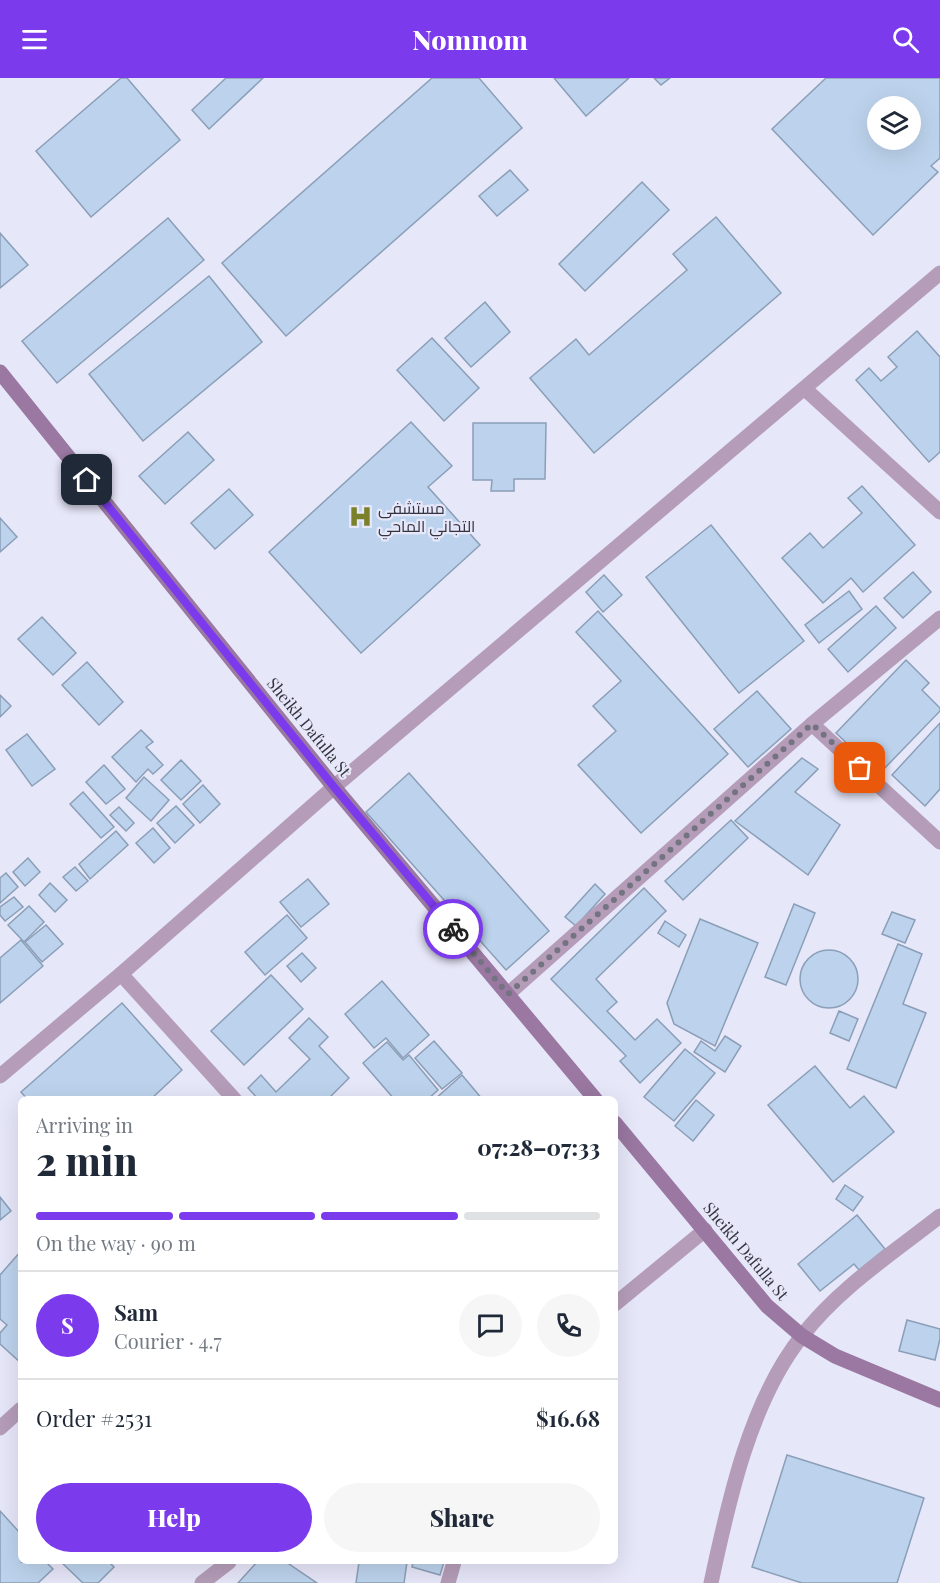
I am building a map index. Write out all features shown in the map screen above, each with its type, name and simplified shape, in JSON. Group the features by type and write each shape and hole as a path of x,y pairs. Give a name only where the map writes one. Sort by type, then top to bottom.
{"street":[{"path":"0,1076 121,974 334,787 940,273"},
{"name":"Sheikh Dafulla St","path":"0,372 334,787 593,1096"},
{"path":"805,388 940,512"},
{"path":"508,994 812,724 940,618"},
{"path":"812,724 940,842"},
{"path":"121,974 231,1096"},
{"name":"Sheikh Dafulla St","path":"618,1127 767,1306 802,1336 835,1356 940,1400"},
{"path":"711,1583 751,1430 778,1374 802,1336 844,1292 940,1216"},
{"path":"618,1302 705,1230"},
{"path":"0,1428 18,1412"},
{"path":"202,1583 226,1564"},
{"path":"448,1583 453,1564"}],"building":[{"path":"121,78 127,78 180,140 91,217 36,151"},
{"path":"226,78 263,78 209,129 192,110"},
{"path":"432,78 479,78 522,128 286,336 222,263"},
{"path":"554,78 629,78 586,116"},
{"path":"654,78 670,78 661,85"},
{"path":"826,78 940,78 940,158 931,166 938,172 873,235 772,129"},
{"path":"510,170 528,190 497,216 479,196"},
{"path":"642,182 669,210 585,291 559,264"},
{"path":"716,217 781,293 594,453 530,378 576,339 589,355 687,270 673,254"},
{"path":"168,218 204,260 57,383 22,341"},
{"path":"0,233 28,265 0,288"},
{"path":"209,276 262,342 143,441 89,374"},
{"path":"485,302 510,332 471,367 445,338"},
{"path":"917,331 940,357 940,452 929,462 856,380 869,368 881,381 897,367 888,357"},
{"path":"432,338 479,388 444,421 397,370"},
{"path":"411,422 452,466 428,487 480,545 361,653 269,552"},
{"path":"473,423 546,423 545,479 514,479 514,491 491,491 492,480 473,480"},
{"path":"188,432 214,460 165,504 139,476"},
{"path":"862,486 915,545 863,592 851,578 823,603 782,558 810,533 823,548 862,513 848,498"},
{"path":"229,489 253,515 215,549 191,523"},
{"path":"0,518 17,537 0,552"},
{"path":"711,525 804,641 739,693 646,577"},
{"path":"913,572 931,592 903,618 884,598"},
{"path":"604,575 622,595 603,612 586,592"},
{"path":"849,591 862,609 819,643 805,625"},
{"path":"876,606 896,628 848,672 828,649"},
{"path":"598,611 728,754 641,833 578,765 616,731 593,706 621,681 576,632"},
{"path":"42,617 76,653 53,675 18,639"},
{"path":"906,660 929,683 922,690 940,708 940,711 879,774 836,733"},
{"path":"87,662 123,702 99,725 62,685"},
{"path":"757,691 791,729 748,767 714,729"},
{"path":"0,695 11,706 0,717"},
{"path":"940,723 940,789 925,806 892,775"},
{"path":"141,730 153,742 146,747 163,765 153,774 148,769 136,782 112,757"},
{"path":"27,734 55,769 32,786 6,750"},
{"path":"802,758 818,769 795,792 840,825 808,875 735,821"},
{"path":"181,760 201,781 181,800 161,780"},
{"path":"104,765 125,789 106,804 86,782"},
{"path":"409,773 549,931 506,970 366,812"},
{"path":"144,777 169,800 151,821 126,798"},
{"path":"203,785 220,804 200,823 183,804"},
{"path":"83,792 114,827 101,838 70,804"},
{"path":"176,806 194,825 175,843 157,823"},
{"path":"119,807 134,823 126,831 110,815"},
{"path":"731,820 748,838 683,900 665,881"},
{"path":"153,828 170,848 154,863 136,843"},
{"path":"116,831 128,845 90,879 79,864"},
{"path":"28,858 40,872 25,886 13,872"},
{"path":"75,867 88,881 76,891 63,877"},
{"path":"6,873 18,887 0,903 0,878"},
{"path":"308,879 329,904 301,927 280,902"},
{"path":"50,883 67,900 55,912 39,895"},
{"path":"595,884 605,894 576,926 565,917"},
{"path":"644,888 666,911 596,979 617,1002 607,1011 635,1040 657,1019 681,1043 640,1083 620,1061 626,1056 551,979"},
{"path":"14,897 23,907 5,921 0,915 0,907"},
{"path":"794,904 815,913 786,985 765,977"},
{"path":"29,906 44,922 24,942 8,925"},
{"path":"892,912 915,920 905,943 882,934"},
{"path":"287,915 307,938 265,975 245,952"},
{"path":"700,919 758,943 715,1046 674,1024 667,1003"},
{"path":"665,921 686,935 679,947 658,933"},
{"path":"46,925 63,944 42,962 25,942"},
{"path":"21,940 43,966 0,1003 0,958"},
{"path":"898,944 922,954 903,1004 926,1013 896,1088 847,1069"},
{"path":"829,950 845,955 853,963 858,979 853,995 845,1003 829,1008 813,1003 805,995 800,979 805,963 813,955"},
{"path":"302,953 316,968 301,982 287,966"},
{"path":"271,975 303,1009 244,1065 211,1031"},
{"path":"382,981 429,1035 403,1058 386,1038 374,1048 345,1014"},
{"path":"122,1003 182,1070 154,1096 24,1096 21,1092"},
{"path":"839,1011 858,1019 849,1041 830,1033"},
{"path":"309,1018 328,1037 319,1046 349,1078 331,1096 255,1096 248,1088 261,1075 276,1092 310,1059 289,1038"},
{"path":"725,1036 741,1046 725,1072 694,1052 701,1041 715,1051"},
{"path":"434,1041 462,1073 442,1089 415,1058"},
{"path":"387,1042 403,1060 409,1055 438,1090 431,1096 392,1096 363,1063"},
{"path":"685,1049 715,1073 674,1121 644,1097"},
{"path":"815,1066 850,1108 864,1096 894,1132 833,1182 768,1105"},
{"path":"462,1075 480,1096 438,1096"},
{"path":"696,1100 714,1115 693,1141 675,1126"},
{"path":"845,1185 863,1197 853,1211 836,1199"},
{"path":"0,1197 11,1211 0,1220"},
{"path":"857,1215 885,1249 859,1270 854,1264 820,1291 798,1264"},
{"path":"18,1254 18,1360 0,1344 0,1333 7,1325 0,1319 0,1275"},
{"path":"907,1320 940,1329 935,1360 899,1351"},
{"path":"787,1455 924,1498 897,1583 802,1583 752,1567"},
{"path":"0,1511 18,1531 18,1564 48,1564 53,1569 38,1583 0,1583"},
{"path":"63,1564 111,1564 114,1567 98,1583 83,1583"},
{"path":"255,1564 289,1564 317,1583 238,1583"},
{"path":"359,1564 407,1564 404,1583 356,1583"},
{"path":"413,1564 443,1564 440,1575 412,1567"}],"way so far":[{"path":"453,929 508,994 812,724 860,768"}],"place":[{"name":"مستشفى التجاني الماحي","path":"360,517"}],"route":[{"path":"87,480 334,787 453,929"}]}
